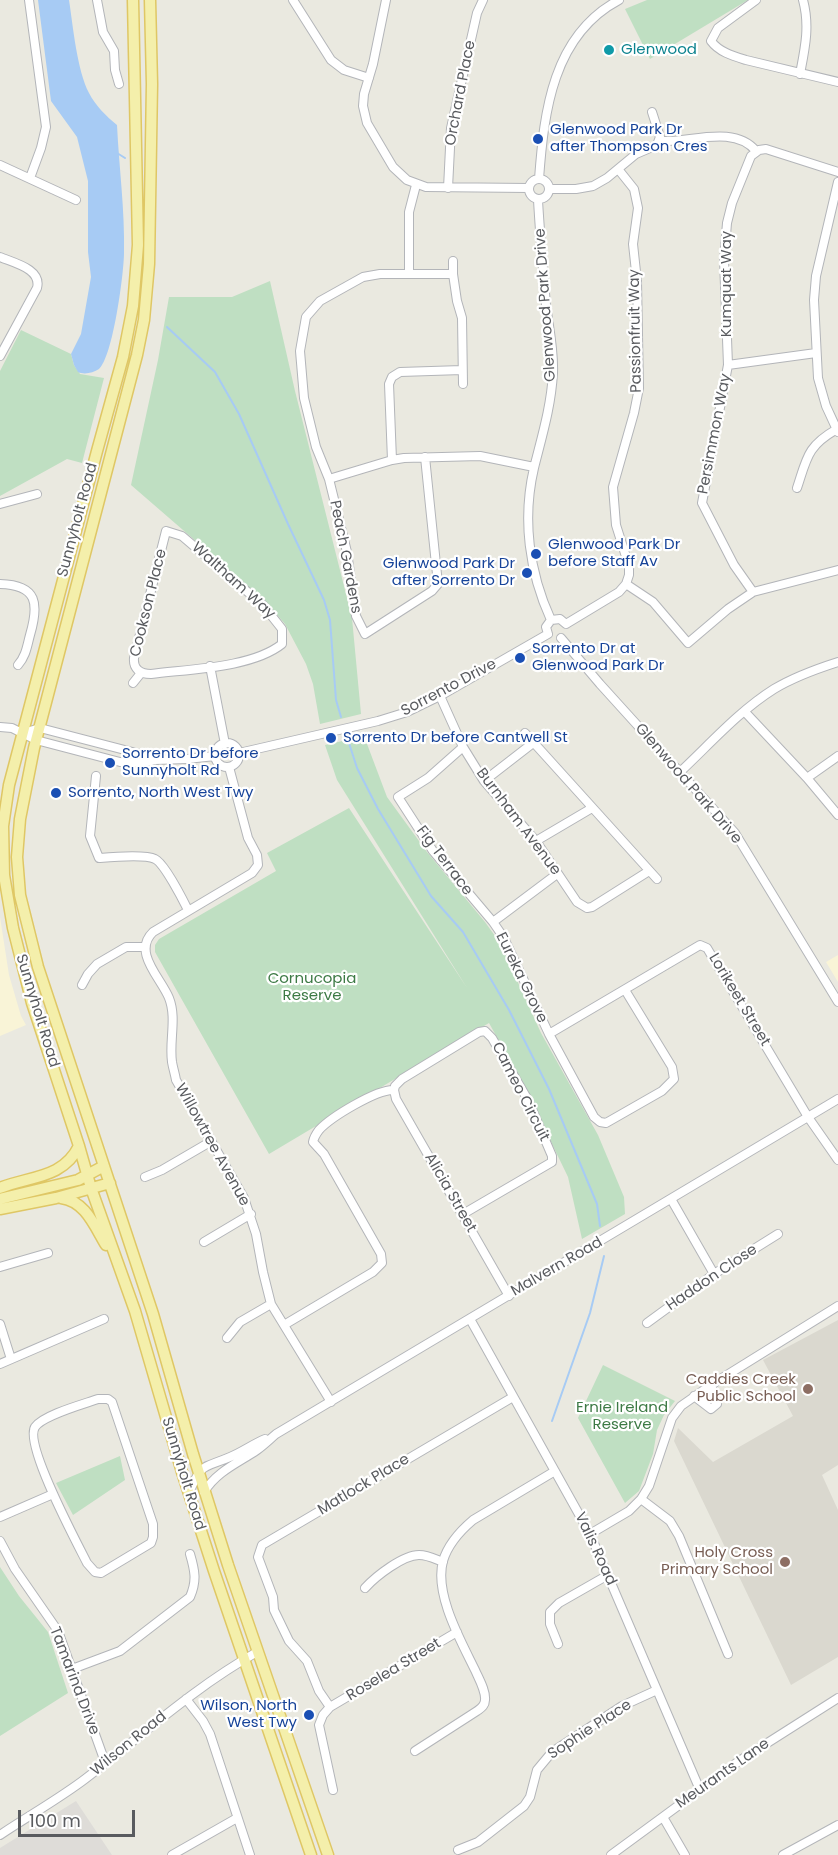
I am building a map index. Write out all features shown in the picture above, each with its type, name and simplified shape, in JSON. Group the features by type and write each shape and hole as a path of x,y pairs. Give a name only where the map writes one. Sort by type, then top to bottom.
{"main road":[{"name":"Sunnyholt Road","path":"133,0 138,245 133,306 123,357 6,805 3,826 4,875 13,928 32,1003 91,1188 151,1362 189,1493 243,1660 311,1855"},
{"name":"Sunnyholt Road","path":"150,0 152,84 148,286 144,320 137,355 87,538 24,793 18,837 20,895 38,967 160,1336 204,1492 327,1855"},
{"path":"0,1188 49,1175 67,1163 75,1155 79,1146"},
{"path":"0,1199 47,1189 88,1176 104,1166"},
{"path":"0,1209 56,1198 110,1183"},
{"path":"56,1198 73,1201 86,1212 119,1265"}],"street":[{"path":"29,0 46,127 30,178"},
{"path":"97,0 103,32 114,51 115,70 119,84"},
{"path":"293,0 331,60 344,70 369,78"},
{"path":"386,0 363,100 367,123 397,172 416,185 448,188 529,188"},
{"name":"Orchard Place","path":"448,188 454,112 477,13 483,0"},
{"path":"539,179 550,99 562,59 588,23 619,0"},
{"path":"756,0 718,28 711,41 716,47 732,56 838,82"},
{"path":"800,74 808,38 803,0"},
{"path":"652,112 660,141"},
{"path":"549,189 576,189 592,186 607,178 636,154 657,145 660,141 712,136 749,144 756,151 766,149 838,172"},
{"name":"Kumquat Way","path":"728,365 724,260 727,223 732,203 751,156 756,151"},
{"path":"0,165 76,200"},
{"name":"Passionfruit Way","path":"618,169 631,184 638,200 634,249 637,281 639,388 613,487 616,525 629,566 626,584"},
{"path":"539,179 546,182 549,189 546,197 538,200 531,196 529,188 533,181 539,179"},
{"path":"797,488 810,451 821,439 837,430 822,393 816,353 814,300 816,276 838,182"},
{"path":"416,185 409,212 409,274 453,274"},
{"name":"Glenwood Park Drive","path":"538,200 553,370 548,421 534,467 528,510 529,543 541,596 551,620"},
{"path":"0,257 41,277 0,355"},
{"path":"453,261 457,301 462,318 463,384"},
{"name":"Peach Gardens","path":"409,274 376,274 363,277 320,301 306,318 300,351 304,398 316,447 329,479 348,558 357,616 365,634 432,591 438,584 425,457"},
{"path":"728,365 816,353"},
{"name":"Persimmon Way","path":"728,365 702,503 734,565 753,592"},
{"path":"392,460 389,384 392,376 400,372 462,370"},
{"path":"329,479 392,460 425,457 488,456 534,467"},
{"path":"0,504 37,494"},
{"name":"Waltham Way","path":"166,531 182,536 263,605 282,629 282,644"},
{"name":"Cookson Place","path":"166,531 134,658 134,665 141,673 151,674 256,658 270,653 282,644"},
{"path":"566,624 619,592 626,584 653,603 688,643 728,609 753,592 838,570"},
{"path":"0,584 19,586 28,592 36,607 25,657 18,665"},
{"path":"560,619 566,624 565,634 561,638 554,639 548,634 546,627 551,620 560,619"},
{"name":"Sorrento Drive","path":"239,753 387,719 415,709 548,634"},
{"name":"Glenwood Park Drive","path":"561,638 741,842 838,1002"},
{"path":"680,772 744,712 785,683 838,662"},
{"path":"210,666 225,744"},
{"name":"Cookson Place","path":"133,683 141,673"},
{"name":"Burnham Avenue","path":"440,696 463,747 484,781 536,841 577,902 587,908 597,904 650,871"},
{"path":"744,712 807,778 838,815"},
{"path":"0,727 12,728 36,740 120,762 142,763 215,756"},
{"path":"23,734 40,728 144,755 155,760"},
{"path":"525,733 657,879"},
{"path":"484,781 533,743"},
{"path":"225,744 234,746 239,753 236,763 229,767 219,764 215,756 218,748 225,744"},
{"name":"Fig Terrace","path":"463,747 428,778 398,797 433,851 464,890 494,922"},
{"path":"807,778 838,756"},
{"path":"82,985 87,974 97,964 126,947 145,947 147,939 153,932 252,873 258,865 257,855 248,838 229,767"},
{"path":"96,776 90,836 99,858 117,856 154,858 161,865 188,910"},
{"path":"536,841 592,808"},
{"path":"494,922 557,874"},
{"name":"Eureka Grove","path":"494,922 504,938 549,1034 594,1117 606,1123 662,1091 674,1080 672,1067 625,990"},
{"name":"Lorikeet Street","path":"549,1034 700,945 706,948 808,1117"},
{"name":"Willowtree Avenue","path":"145,947 148,960 172,1006 171,1061 176,1080 250,1214 271,1304 331,1402"},
{"name":"Cameo Circuit","path":"394,1090 402,1079 485,1030 528,1100 552,1156 552,1162 463,1214"},
{"path":"284,1325 373,1272 382,1263 382,1258 324,1154 313,1142 318,1131 338,1116 382,1092 394,1090"},
{"name":"Alicia Street","path":"394,1090 396,1099 509,1296"},
{"name":"Malvern Road","path":"199,1473 210,1463 231,1457 331,1402 838,1099"},
{"path":"808,1117 838,1160"},
{"path":"145,1177 210,1142"},
{"path":"671,1199 714,1274"},
{"path":"204,1242 250,1214"},
{"name":"Haddon Close","path":"647,1323 714,1274 778,1234"},
{"path":"0,1267 48,1253"},
{"path":"227,1338 240,1322 271,1304"},
{"path":"591,1534 629,1511 641,1499 652,1479 672,1418 681,1406 838,1306"},
{"path":"0,1364 104,1319"},
{"name":"Valis Road","path":"470,1319 591,1534 700,1790"},
{"path":"0,1324 11,1359"},
{"path":"694,1396 711,1409 715,1407 717,1399 711,1385"},
{"name":"Matlock Place","path":"330,1707 319,1691 307,1661 289,1641 274,1610 273,1597 258,1557 262,1545 513,1396"},
{"path":"98,1399 108,1399 112,1402 153,1524 151,1543 101,1573 95,1572 87,1563 53,1494 34,1442 33,1431 36,1426 56,1414 98,1399"},
{"name":"Malvern Road","path":"204,1492 222,1471 257,1450 276,1434"},
{"path":"415,1751 483,1706 486,1699 458,1632 442,1585 443,1562 453,1540 473,1520 555,1471"},
{"path":"189,1493 199,1473"},
{"path":"0,1517 53,1494"},
{"path":"641,1499 670,1521 680,1536 728,1654"},
{"name":"Tamarind Drive","path":"0,1541 15,1569 58,1631 105,1762"},
{"path":"72,1669 120,1651 190,1597 195,1587 196,1576 189,1554"},
{"path":"365,1588 376,1576 409,1556 423,1555 443,1562"},
{"path":"558,1644 550,1624 549,1612 559,1603 608,1575"},
{"name":"Roselea Street","path":"330,1707 458,1632"},
{"name":"Wilson Road","path":"0,1834 62,1796 223,1671 257,1652"},
{"name":"Sophie Place","path":"458,1850 478,1842 524,1806 530,1797 537,1770 552,1752 622,1706 657,1690"},
{"name":"Meurants Lane","path":"611,1855 758,1748 838,1698"},
{"path":"186,1699 210,1734 250,1855"},
{"path":"330,1707 322,1715 319,1725 333,1790"},
{"path":"663,1817 685,1855"},
{"path":"172,1855 237,1818"},
{"path":"783,1855 838,1825"}],"shaded area":[{"path":"0,917 9,975 21,1016 26,1025 0,1036"},
{"path":"838,955 838,982 826,962"},
{"name":"Holy Cross Primary School","path":"838,1320 838,1465 822,1475 838,1510 838,1657 791,1685 674,1441 678,1428 713,1462 793,1416 763,1360"},
{"path":"76,1801 112,1855 0,1855 0,1848"}],"green space":[{"path":"647,0 748,0 650,59 625,9"},
{"path":"270,281 352,618 361,714 320,724 313,684 306,664 285,624 265,601 131,485 169,297 232,297"},
{"path":"21,330 71,354 80,374 104,378 82,463 67,459 0,496 0,371"},
{"name":"Cornucopia Reserve","path":"364,736 387,797 427,852 500,943 541,1033 598,1135 624,1197 625,1214 582,1239 568,1177 523,1084 489,1023 269,1154 155,952 155,945 159,939 276,871 267,853 349,808 467,988 337,780 325,745"},
{"name":"Ernie Ireland Reserve","path":"603,1365 675,1401 664,1415 657,1430 653,1454 639,1491 625,1503 578,1418"},
{"path":"120,1456 125,1480 73,1515 56,1483"},
{"path":"0,1567 19,1596 48,1632 68,1693 0,1736"}],"water":[{"path":"38,0 69,0 76,48 85,83 91,97 117,125 124,221 122,278 109,349 99,369 88,373 78,372 71,354 81,334 91,277 88,252 88,181 77,137 51,101"}],"waterway":[{"path":"117,153 125,158"},
{"path":"167,327 215,372 239,414 324,600 330,620 336,700 341,717"},
{"path":"349,743 357,768 378,809 431,896 463,932 509,1010 549,1089 597,1204 600,1226"},
{"path":"552,1421 590,1313 604,1256"}],"place":[{"name":"Glenwood","path":"609,50"},
{"name":"Glenwood Park Dr after Thompson Cres","path":"538,139"},
{"name":"Glenwood Park Dr before Staff Av","path":"536,554"},
{"name":"Glenwood Park Dr after Sorrento Dr","path":"527,573"},
{"name":"Sorrento Dr at Glenwood Park Dr","path":"520,658"},
{"name":"Sorrento Dr before Cantwell St","path":"331,738"},
{"name":"Sorrento Dr before Sunnyholt Rd","path":"110,763"},
{"name":"Sorrento, North West Twy","path":"56,793"},
{"name":"Caddies Creek Public School","path":"808,1389"},
{"name":"Holy Cross Primary School","path":"785,1562"},
{"name":"Wilson, North West Twy","path":"309,1715"}]}
